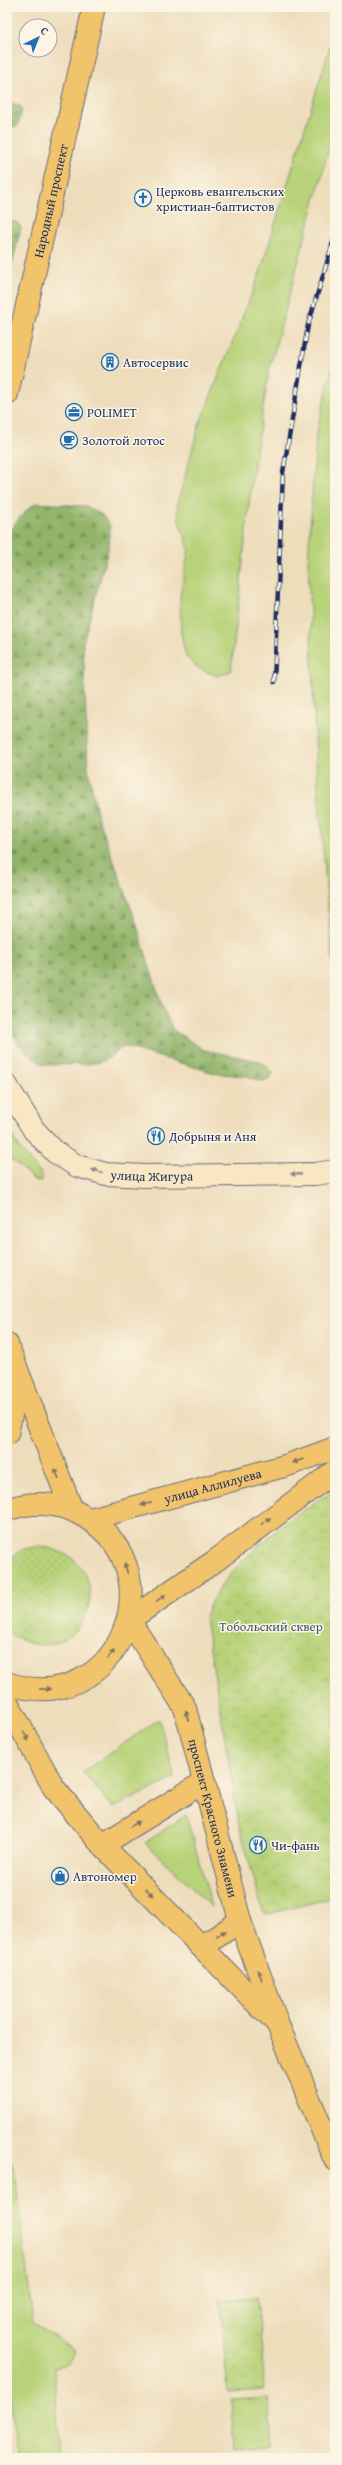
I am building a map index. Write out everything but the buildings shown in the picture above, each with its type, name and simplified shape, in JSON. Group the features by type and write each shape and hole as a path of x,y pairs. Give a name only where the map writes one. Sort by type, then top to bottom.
{"main road":[{"name":"Народный проспект","path":"7,394 94,7"},
{"name":"улица Жигура","path":"7,1086 34,1130 55,1152 77,1166 106,1174 152,1176 315,1174 335,1171"},
{"path":"7,1344 19,1378 81,1514"},
{"path":"7,1434 19,1378"},
{"name":"улица Аллилуева","path":"81,1514 288,1465 335,1448"},
{"path":"129,1620 215,1561 335,1471"},
{"path":"7,1510 30,1504 51,1505 81,1514 111,1538 126,1563 132,1592 129,1620 120,1644 103,1664 82,1680 53,1689 23,1689 7,1683"},
{"name":"проспект Красного Знамени","path":"129,1620 185,1708 240,1921 278,2025 335,2160"},
{"name":"проспект Красного Знамени","path":"7,1702 54,1788 102,1845 278,2025"},
{"path":"102,1845 204,1782"},
{"path":"200,1945 212,1940 240,1921"}],"shaded area":[{"path":"7,2385 10,2419 15,2458 7,2458"}],"green space":[{"path":"335,31 335,126 269,370 252,478 231,671 217,676 198,668 186,657 181,634 180,596 189,548 179,521 177,506 199,425 259,276"},
{"path":"7,101 20,106 22,110 18,125 15,127 7,124"},
{"path":"7,220 18,223 21,228 7,284"},
{"path":"335,356 335,997 316,760 308,561 316,435"},
{"path":"36,503 86,506 102,515 110,526 109,546 83,643 88,768 98,818 134,916 162,1006 173,1030 204,1050 259,1061 267,1066 273,1073 269,1080 260,1081 248,1076 218,1074 126,1047 120,1049 106,1060 97,1063 44,1065 24,1049 15,1037 12,1030 7,1012 7,545 8,538 17,521"},
{"path":"7,1126 19,1148 40,1172 42,1181 34,1180 7,1155"},
{"name":"Тобольский сквер","path":"334,1491 335,1897 264,1915 239,1825 205,1618 212,1601 224,1583 240,1564 279,1529"},
{"path":"40,1546 69,1557 85,1574 90,1594 86,1615 74,1632 55,1643 33,1644 7,1631 7,1560 24,1549"},
{"path":"159,1719 175,1778 113,1808 83,1772"},
{"path":"186,1815 212,1907 145,1843"},
{"path":"7,2154 15,2172 33,2323 73,2349 74,2354 69,2364 54,2367 60,2458 17,2458 7,2367"},
{"path":"257,2297 265,2390 228,2392 220,2300"},
{"path":"268,2398 272,2445 234,2448 231,2400"}],"railway":[{"path":"274,682 283,473 308,325 335,236"}],"place":[{"name":"Церковь евангельских христиан-баптистов","path":"143,198"},
{"name":"Автосервис","path":"110,362"},
{"name":"POLIMET","path":"74,412"},
{"name":"Золотой лотос","path":"69,440"},
{"name":"Добрыня и Аня","path":"156,1136"},
{"name":"Чи-фань","path":"258,1845"},
{"name":"Автономер","path":"60,1876"}]}
